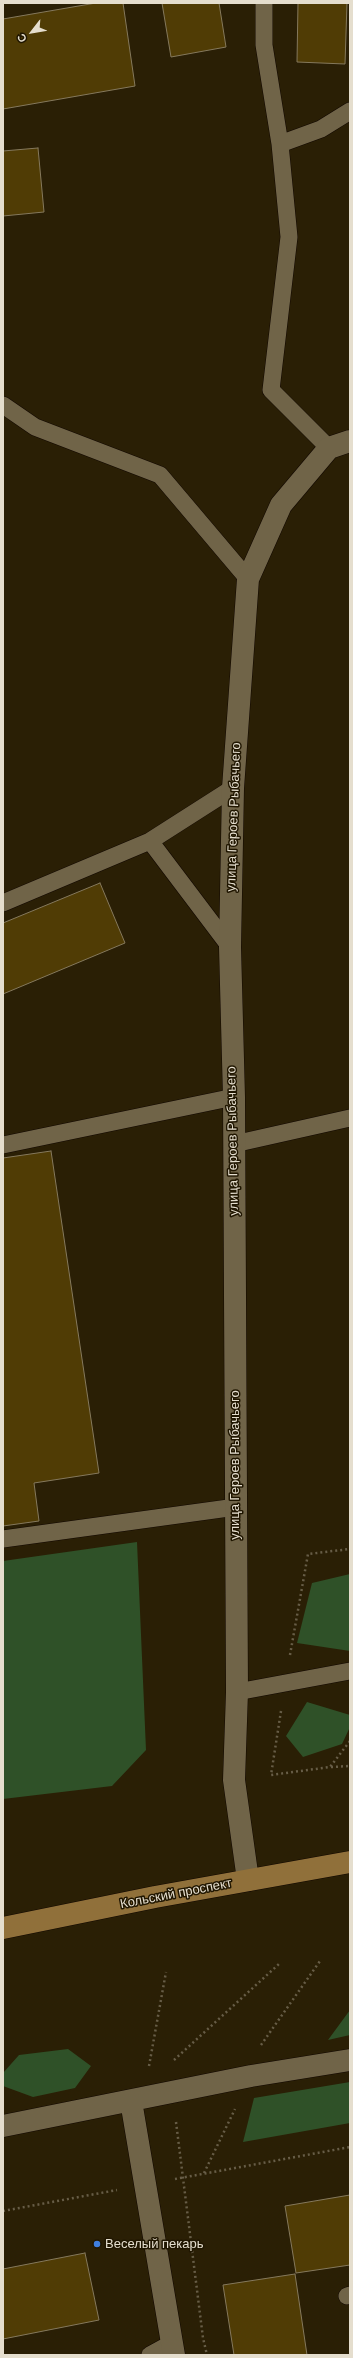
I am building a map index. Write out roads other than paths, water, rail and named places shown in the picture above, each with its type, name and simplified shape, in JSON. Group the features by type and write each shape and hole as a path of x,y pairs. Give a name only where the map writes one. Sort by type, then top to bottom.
{"main road":[{"name":"Кольский проспект","path":"3,1928 248,1880 350,1862"}],"street":[{"path":"328,448 350,441"},
{"name":"улица Героев Рыбачьего","path":"248,1880 234,1780 237,1692 234,1097 230,947 233,788 248,579 281,505 328,448"},
{"path":"3,2126 251,2076 350,2060"},
{"path":"131,2101 173,2349"}],"lane":[{"path":"264,3 264,44 280,144 288,237 271,390 328,448"},
{"path":"280,144 321,129 350,111"},
{"path":"5,409 35,427 160,475 248,579"},
{"path":"3,903 150,841 233,788"},
{"path":"150,841 230,947"},
{"path":"3,1145 234,1097"},
{"path":"234,1144 350,1118"},
{"path":"3,1539 236,1507"},
{"path":"237,1692 350,1671"},
{"path":"150,2355 173,2349"}],"place":[{"name":"Веселый пекарь","path":"97,2244"}]}
